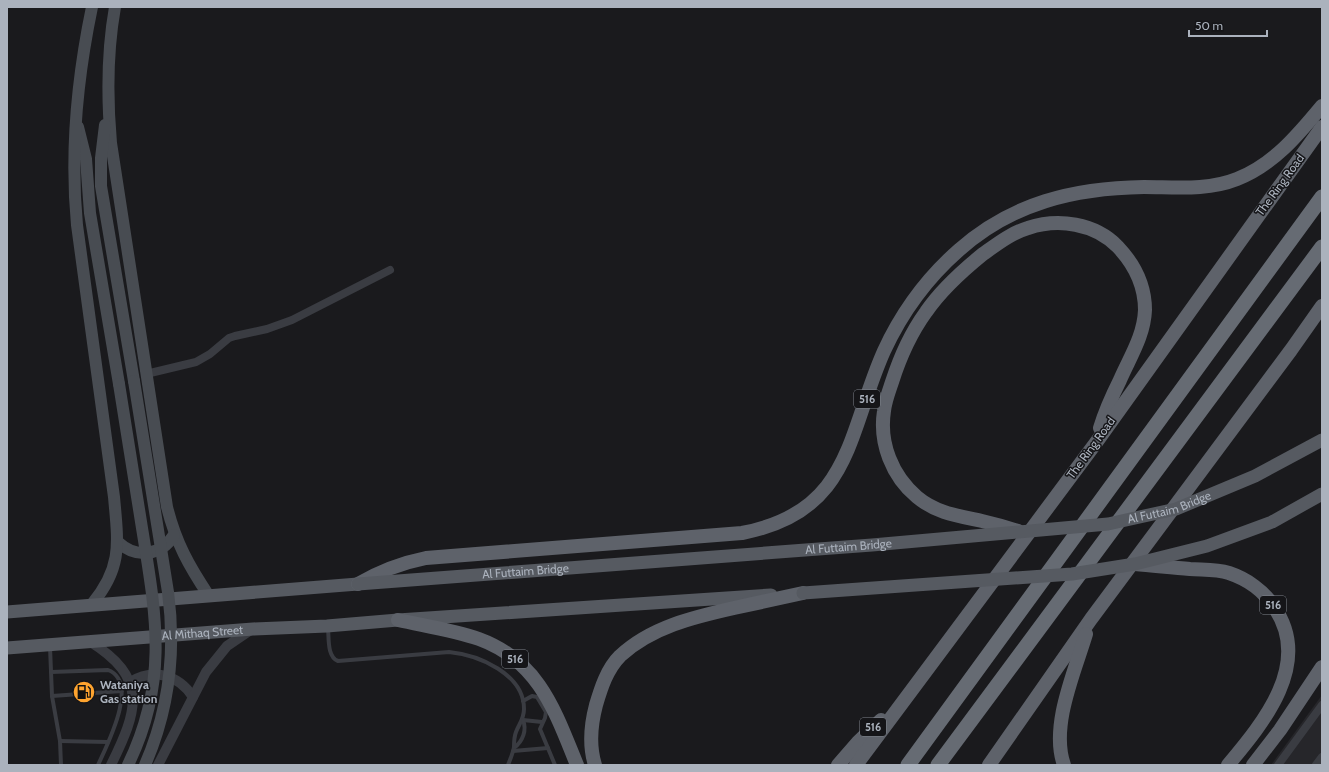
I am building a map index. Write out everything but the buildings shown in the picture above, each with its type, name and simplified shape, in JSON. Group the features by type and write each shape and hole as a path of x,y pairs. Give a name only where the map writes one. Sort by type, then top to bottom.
{"highway":[{"name":"516","path":"358,584 374,574 391,567 408,561 426,558 742,533 772,526 787,519 803,509 819,496 831,482 840,467 849,449 884,352 896,326 911,303 925,285 958,251 976,236 1017,211 1041,201 1088,190 1114,188 1204,187 1220,185 1236,180 1252,173 1281,152 1300,133 1322,106"},
{"name":"The Ring Road","path":"856,765 1095,444 1322,127"},
{"path":"908,765 1322,197"},
{"name":"516","path":"1018,531 1000,525 947,514 918,498 906,487 896,474 884,443 882,427 884,411 896,369 908,340 926,311 951,282 972,264 1010,236 1026,228 1044,223 1063,223 1082,226 1099,233 1127,257 1136,273 1140,285 1145,309 1143,328 1113,394 1095,444"},
{"path":"938,765 1322,247"},
{"path":"989,765 1091,619 1282,363 1322,306"},
{"name":"516","path":"1135,564 1212,569 1228,573 1244,579 1258,589 1270,600 1280,614 1289,647 1288,664 1284,680 1273,705 1248,741 1228,765"},
{"path":"595,765 591,739 593,716 602,685 608,672 620,657 649,635 662,629 706,615 802,593"},
{"path":"1064,765 1060,740 1061,721 1067,694 1091,619"},
{"name":"516","path":"398,620 479,639 512,657 536,680 550,702 577,765"},
{"path":"1253,765 1280,730 1322,667"},
{"name":"516","path":"838,765 858,742 910,692"}],"main road":[{"path":"92,7 83,56 75,118 74,167 77,217 114,497 118,542 111,574 92,604"},
{"path":"115,7 108,62 108,115 115,172 167,506 174,534 186,561 209,596"},
{"path":"108,115 102,143 101,186 168,592 172,632 171,662 166,700 155,739 145,765"},
{"path":"75,118 85,152 90,213 152,593 156,635 155,676 152,696 141,735 128,765"},
{"name":"Al Futtaim Bridge","path":"358,584 872,545 1108,524 1176,509 1256,476 1322,440"},
{"path":"398,620 1072,574 1135,564 1207,546 1272,522 1322,494"},
{"path":"118,542 129,550 150,553 162,548 171,540 174,534"},
{"path":"8,611 358,584"},
{"name":"Al Mithaq Street","path":"7,648 253,629 328,626 398,620"}],"street":[{"path":"146,374 204,359 229,338 280,325 390,270"},
{"path":"158,765 206,672 219,654 236,640 253,629"},
{"path":"89,641 106,652 123,670 130,682 133,696 132,707 123,738 111,765"},
{"path":"130,682 135,678 149,674 162,674 170,676 184,684 193,697"},
{"path":"1278,765 1322,705"},
{"path":"1316,765 1322,757"}],"lane":[{"path":"328,626 331,656 335,660 341,661 439,653 460,653 480,660 499,670 513,682 523,701 524,711 523,720 517,731 514,749 508,765"},
{"path":"50,644 52,696 60,740 61,765"},
{"path":"51,672 108,670 113,672 118,678 122,691 119,714 98,765"},
{"path":"52,696 122,691"},
{"path":"523,701 535,696 538,698 546,712 540,729 555,765"},
{"path":"523,720 542,722"},
{"path":"514,749 523,736 525,726 523,720"},
{"path":"60,740 108,742"},
{"path":"514,749 548,748"}],"shaded area":[{"path":"1322,695 1322,765 1271,765"}],"place":[{"name":"Wataniya Gas station","path":"84,692"}]}
